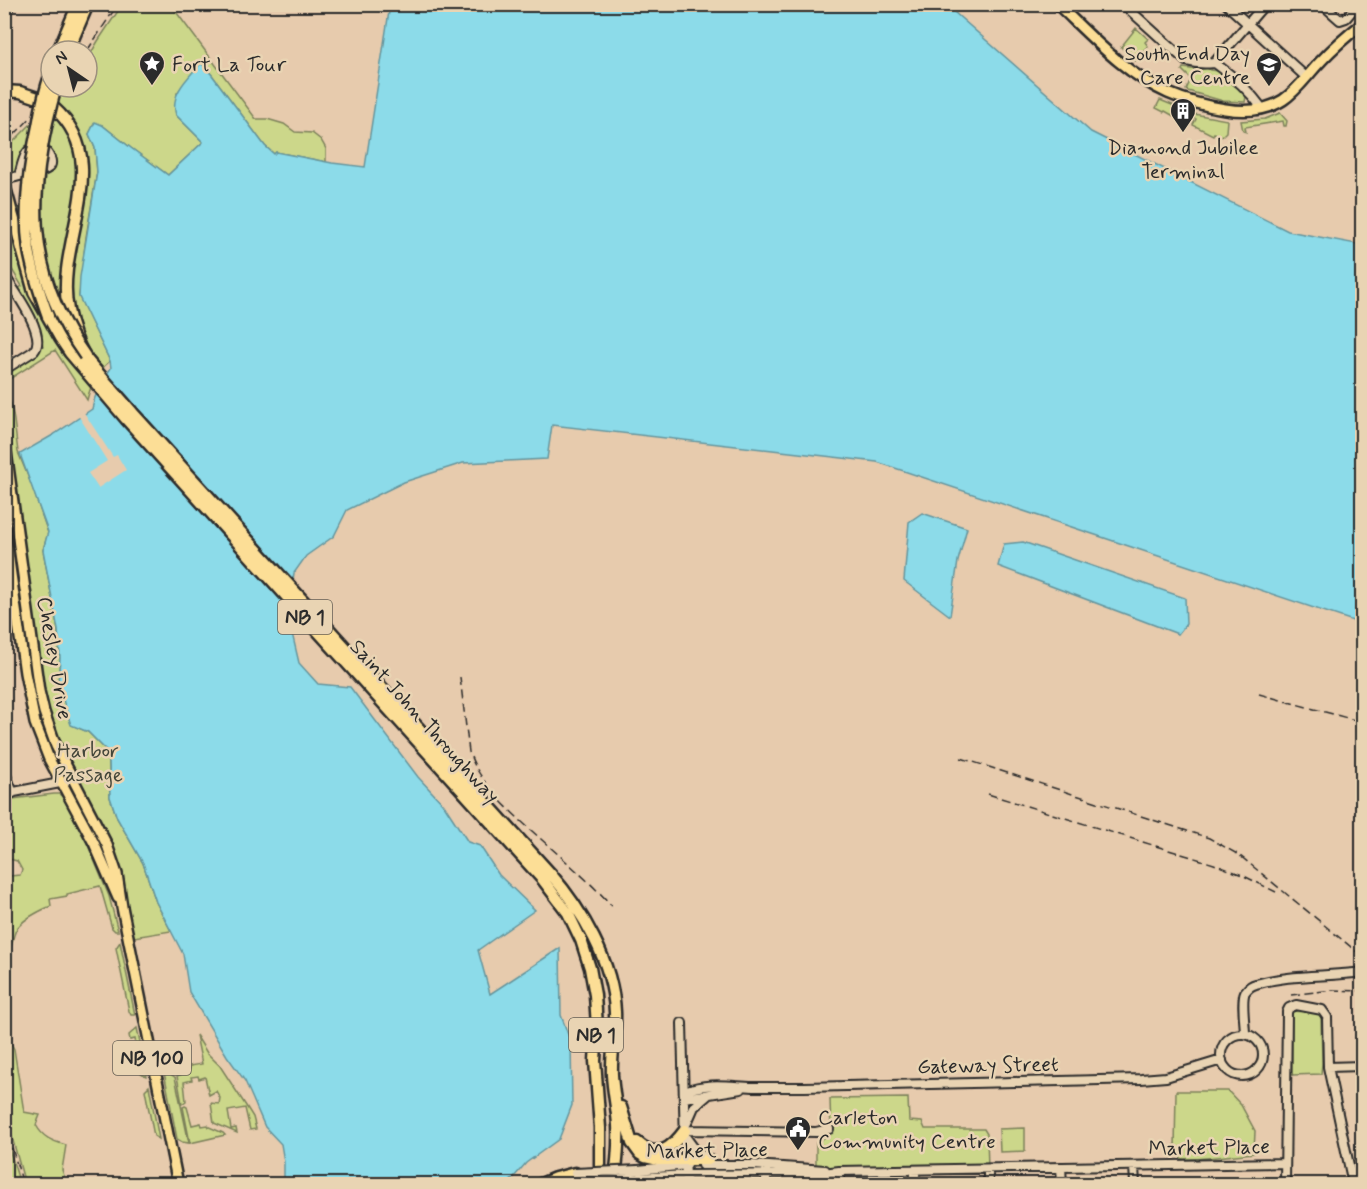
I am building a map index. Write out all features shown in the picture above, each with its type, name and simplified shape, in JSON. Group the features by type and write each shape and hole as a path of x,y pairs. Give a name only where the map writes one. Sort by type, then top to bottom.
{"highway":[{"path":"63,39 78,4"},
{"path":"73,39 88,5"},
{"path":"4,91 38,98 54,108 72,129 80,147 83,176 66,295 72,325 85,356"},
{"name":"Saint John Throughway","path":"43,99 31,155 27,209 28,236 39,290 48,316 60,338 78,364 126,419 543,880 573,910 590,968 595,995 597,1027 595,1061 601,1161 598,1185"},
{"name":"Saint John Throughway","path":"53,99 38,168 37,236 45,278 56,308 71,337 113,391 543,865 596,944 610,980 615,1008 612,1066 618,1145 613,1185"},
{"path":"4,182 34,292 48,316"},
{"name":"Saint John Throughway","path":"596,944 608,1004 606,1067 612,1133 613,1185"},
{"path":"615,1027 617,1091 632,1143 640,1154 651,1160 685,1162 708,1160"},
{"path":"628,1133 635,1141 652,1152 658,1152 671,1146 685,1133"},
{"path":"541,1185 555,1178 574,1178"},
{"path":"560,1185 574,1178"}],"main road":[{"path":"4,14 9,4"},
{"path":"1057,4 1129,69 1168,94 1216,108 1243,110 1262,108 1282,100 1332,50 1362,24"},
{"name":"Chesley Drive","path":"4,437 39,691 56,746 100,830 117,874 178,1185"},
{"name":"Chesley Drive","path":"4,525 25,673 37,729 44,748 94,843 122,907"},
{"path":"25,673 36,671"}],"street":[{"path":"1123,4 1186,61 1194,64 1214,63 1220,66 1250,92 1262,108"},
{"path":"1226,4 1306,77"},
{"path":"1214,63 1265,4"},
{"path":"1323,4 1339,20 1344,20 1358,4"},
{"path":"4,182 19,176 37,174 48,168 51,165 50,156 42,147 30,148 26,152 19,176"},
{"path":"4,275 28,310 38,343 37,349 4,370"},
{"path":"4,770 9,794 62,784 72,778"},
{"path":"1245,1034 1243,997 1250,986 1286,979 1362,972"},
{"path":"1285,1185 1287,1014 1289,1008 1296,1005 1322,1010 1326,1015 1328,1067 1353,1185"},
{"path":"682,1023 686,1185"},
{"path":"1245,1034 1252,1036 1262,1046 1263,1059 1260,1066 1249,1074 1236,1075 1225,1066 1222,1060 1223,1047 1232,1036 1245,1034"},
{"name":"Gateway Street","path":"684,1094 752,1087 1141,1079 1166,1077 1222,1060"},
{"path":"1328,1067 1362,1066"},
{"name":"Gateway Street","path":"684,1094 697,1086 728,1084 752,1087"},
{"path":"685,1133 694,1107 706,1096 716,1092"},
{"path":"685,1133 816,1132 830,1128"},
{"path":"685,1133 696,1151 708,1160 754,1165"},
{"name":"Market Place","path":"574,1178 638,1174 685,1162 816,1168 836,1171"},
{"name":"Market Place","path":"638,1174 650,1177 815,1174 836,1171 1285,1163"},
{"path":"766,1166 766,1185"},
{"path":"1134,1166 1134,1185"},
{"path":"1061,1167 1062,1185"},
{"path":"988,1168 988,1185"},
{"path":"915,1170 915,1185"},
{"path":"836,1171 840,1185"},
{"path":"650,1177 666,1185"}],"green space":[{"path":"122,5 171,5 256,119 267,119 284,124 295,132 312,133 321,140 326,149 326,162 276,152 274,154 265,146 201,63 177,93 176,115 203,142 168,175 102,125 94,124 89,134 95,148 97,172 79,296 110,361 95,379 87,400 55,350 5,382 5,370 43,346 33,312 18,289 22,286 5,258 5,214 25,206 25,182 21,176 37,174 51,160 37,146 19,176 5,181 5,150 56,99 99,99 99,40"},
{"path":"1136,28 1148,39 1145,42 1148,46 1135,61 1121,47"},
{"path":"1183,68 1199,70 1207,68 1218,71 1244,93 1245,102 1223,101 1186,90 1191,79 1182,70"},
{"path":"1160,100 1194,114 1227,120 1226,132 1222,136 1214,133 1213,135 1193,125 1196,119 1190,116 1188,124 1156,108"},
{"path":"1280,113 1287,121 1286,126 1283,121 1245,127 1246,132 1243,131 1241,121 1265,119"},
{"name":"Harbor Passage","path":"4,387 11,404 18,452 48,533 43,550 58,630 60,658 58,684 72,725 88,732 107,751 110,797 117,818 143,863 156,902 171,931 128,938 117,874 44,712 5,437"},
{"path":"59,794 65,799 80,826 109,896 118,931 112,928 100,886 67,894 67,896 50,899 51,906 19,926 5,962 5,871 10,876 20,875 22,870 17,861 5,858 4,800"},
{"path":"120,942 135,1015 131,1015 129,1011 116,948"},
{"path":"1293,1011 1316,1013 1321,1016 1321,1074 1292,1075 1292,1018 1290,1017"},
{"path":"137,1028 146,1076 141,1073 135,1039 130,1040 129,1035"},
{"path":"4,1032 14,1049 24,1112 40,1115 36,1125 42,1133 66,1145 62,1170 67,1184 25,1184 5,1112"},
{"path":"196,1035 207,1053 220,1066 248,1109 256,1129 250,1130 245,1108 228,1111 231,1129 236,1128 237,1133 214,1123 211,1103 219,1104 220,1098 216,1091 209,1095 205,1077 199,1079 198,1076 191,1077 192,1080 184,1082 186,1101 182,1104 177,1076 190,1069 190,1066 202,1064"},
{"path":"164,1072 175,1077 189,1143 177,1139"},
{"path":"149,1086 159,1139 154,1136 145,1090"},
{"path":"1176,1091 1228,1091 1241,1105 1255,1131 1254,1153 1204,1158 1180,1157 1175,1150"},
{"path":"908,1098 909,1121 922,1122 925,1129 984,1129 987,1134 988,1169 832,1171 816,1168 816,1143 831,1133 830,1099"},
{"path":"185,1106 192,1125 201,1123 202,1126 208,1125 225,1135 190,1143 183,1107"},
{"path":"1025,1128 1025,1151 1000,1152 999,1129"},
{"path":"4,1132 20,1184 5,1184"}],"water":[{"path":"390,5 946,5 1091,132 1288,231 1362,245 1362,624 877,462 552,425 547,459 463,463 404,482 347,510 334,536 306,556 294,573 288,616 299,663 318,684 350,687 418,777 444,805 468,842 480,846 499,875 535,910 478,950 490,994 560,948 561,1015 571,1043 572,1105 559,1139 526,1163 508,1184 284,1184 281,1144 265,1127 245,1081 227,1056 189,992 183,954 156,902 143,863 117,818 110,797 107,751 88,732 71,725 58,684 60,658 58,630 43,550 48,532 20,454 92,409 99,387 111,368 110,361 79,297 80,277 97,172 95,148 89,134 95,122 168,175 203,142 176,115 175,107 175,100 181,86 201,63 265,146 274,154 276,152 365,167"},
{"path":"922,513 967,528 958,561 950,616 904,581 909,522"},
{"path":"1023,542 1185,598 1186,624 1178,634 998,566 1004,544"}],"pier":[{"path":"83,411 113,457 117,455 126,470 98,488 88,473 107,461 78,415"}],"railway":[{"path":"95,39 118,4"},
{"path":"4,145 49,99"},
{"path":"460,677 469,752 478,772 513,813 612,906"},
{"path":"1259,694 1362,722"},
{"path":"961,758 1209,838 1239,855 1362,956"},
{"path":"988,794 1214,864 1276,892"},
{"path":"1291,995 1332,990 1362,991"},
{"path":"4,1122 23,1184"}],"place":[{"name":"Fort La Tour","path":"152,87"},
{"name":"South End Day Care Centre","path":"1269,88"},
{"name":"Diamond Jubilee Terminal","path":"1183,134"},
{"name":"Carleton Community Centre","path":"798,1152"}]}
